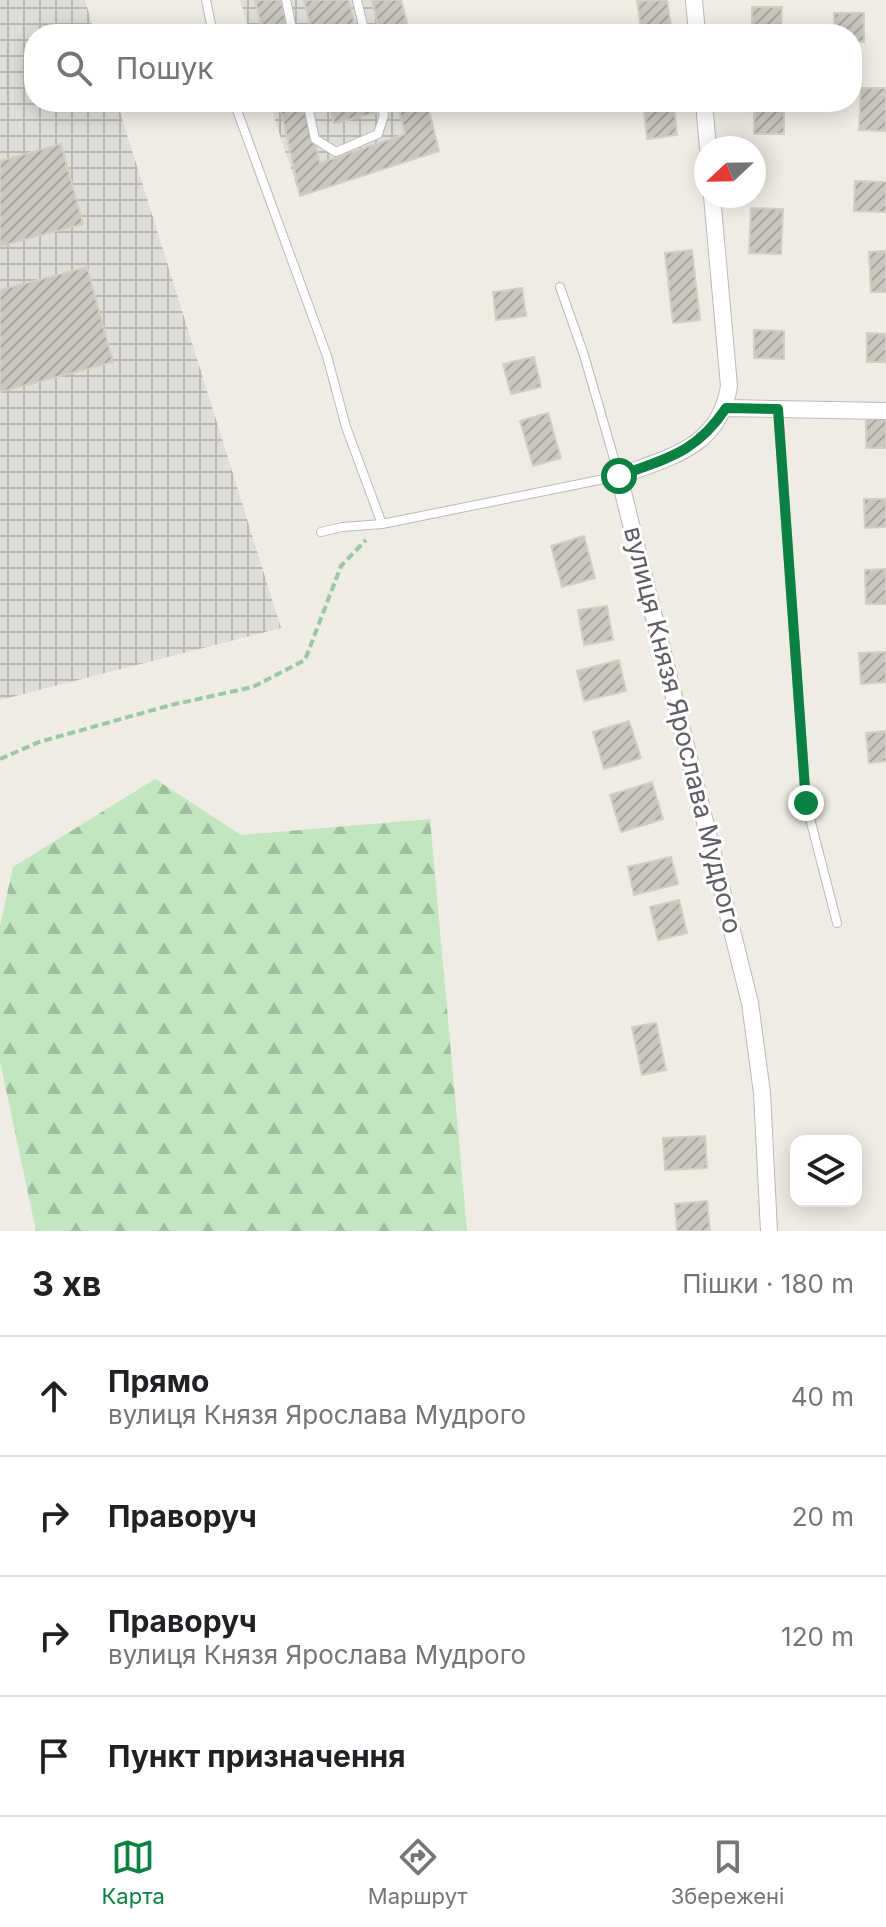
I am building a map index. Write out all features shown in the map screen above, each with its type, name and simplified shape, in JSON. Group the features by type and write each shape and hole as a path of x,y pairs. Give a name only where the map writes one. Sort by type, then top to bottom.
{"street":[{"path":"694,0 696,24"},
{"path":"705,112 707,136"},
{"path":"619,476 681,453 711,431 726,408 729,386 713,208"},
{"path":"726,408 886,411"},
{"name":"вулиця Князя Ярослава Мудрого","path":"619,476 750,1003 762,1093 769,1231"}],"lane":[{"path":"206,0 211,24"},
{"path":"286,0 291,24"},
{"path":"357,0 363,24"},
{"path":"238,112 327,356 346,427 382,524"},
{"path":"309,112 315,139 336,152 378,134 383,112"},
{"path":"321,532 382,524 619,476 584,355 560,287"},
{"path":"778,409 806,803 837,923"}],"path":[{"path":"0,759 39,742 171,705 253,687 305,660 341,566 382,524"}],"shaded area":[{"path":"0,0 85,0 92,24 24,24 24,112 120,112 281,628 0,700"},
{"path":"240,0 401,0 407,24 247,24"},
{"path":"272,112 429,112 439,151 300,196"}],"green space":[{"path":"155,779 241,835 430,819 467,1231 36,1231 0,1061 0,926 13,867"}],"building":[{"path":"255,0 281,0 287,24 261,24"},
{"path":"304,0 349,0 355,24 310,24"},
{"path":"372,0 401,0 407,24 378,24"},
{"path":"667,0 671,24 640,24 637,1"},
{"path":"752,7 782,7 781,24 752,24"},
{"path":"834,13 864,13 864,42 862,24 834,24"},
{"path":"862,88 886,88 886,131 859,130"},
{"path":"281,112 307,112 320,163 405,134 400,112 429,112 439,151 300,196"},
{"path":"331,112 377,113 334,123"},
{"path":"644,112 675,112 677,135 647,139"},
{"path":"754,112 784,112 784,134 754,134"},
{"path":"61,144 83,224 0,246 0,161"},
{"path":"855,181 886,182 886,212 854,211"},
{"path":"751,208 783,209 781,254 749,253"},
{"path":"692,250 700,320 673,323 665,253"},
{"path":"886,251 886,292 871,292 869,252"},
{"path":"87,267 113,362 0,392 0,290"},
{"path":"522,288 526,316 496,320 493,292"},
{"path":"754,330 784,331 784,359 754,358"},
{"path":"867,333 886,334 886,362 867,362"},
{"path":"534,357 541,387 511,394 503,364"},
{"path":"548,413 561,458 533,466 520,421"},
{"path":"866,419 886,419 886,448 866,448"},
{"path":"864,499 886,499 886,527 865,528"},
{"path":"584,536 595,578 562,587 551,546"},
{"path":"886,569 886,604 866,604 865,570"},
{"path":"607,606 613,640 584,645 578,610"},
{"path":"886,652 886,682 861,684 859,653"},
{"path":"619,660 626,691 584,701 577,671"},
{"path":"629,721 641,758 604,769 593,732"},
{"path":"886,731 886,761 869,763 866,733"},
{"path":"652,782 663,819 621,832 610,795"},
{"path":"671,857 678,884 634,895 628,867"},
{"path":"679,900 687,933 658,940 650,907"},
{"path":"656,1023 666,1070 642,1075 632,1027"},
{"path":"705,1136 707,1168 665,1170 663,1138"},
{"path":"707,1201 710,1231 677,1231 675,1204"}],"route":[{"path":"619,476 681,453 711,431 726,408 778,409 806,803"}]}
